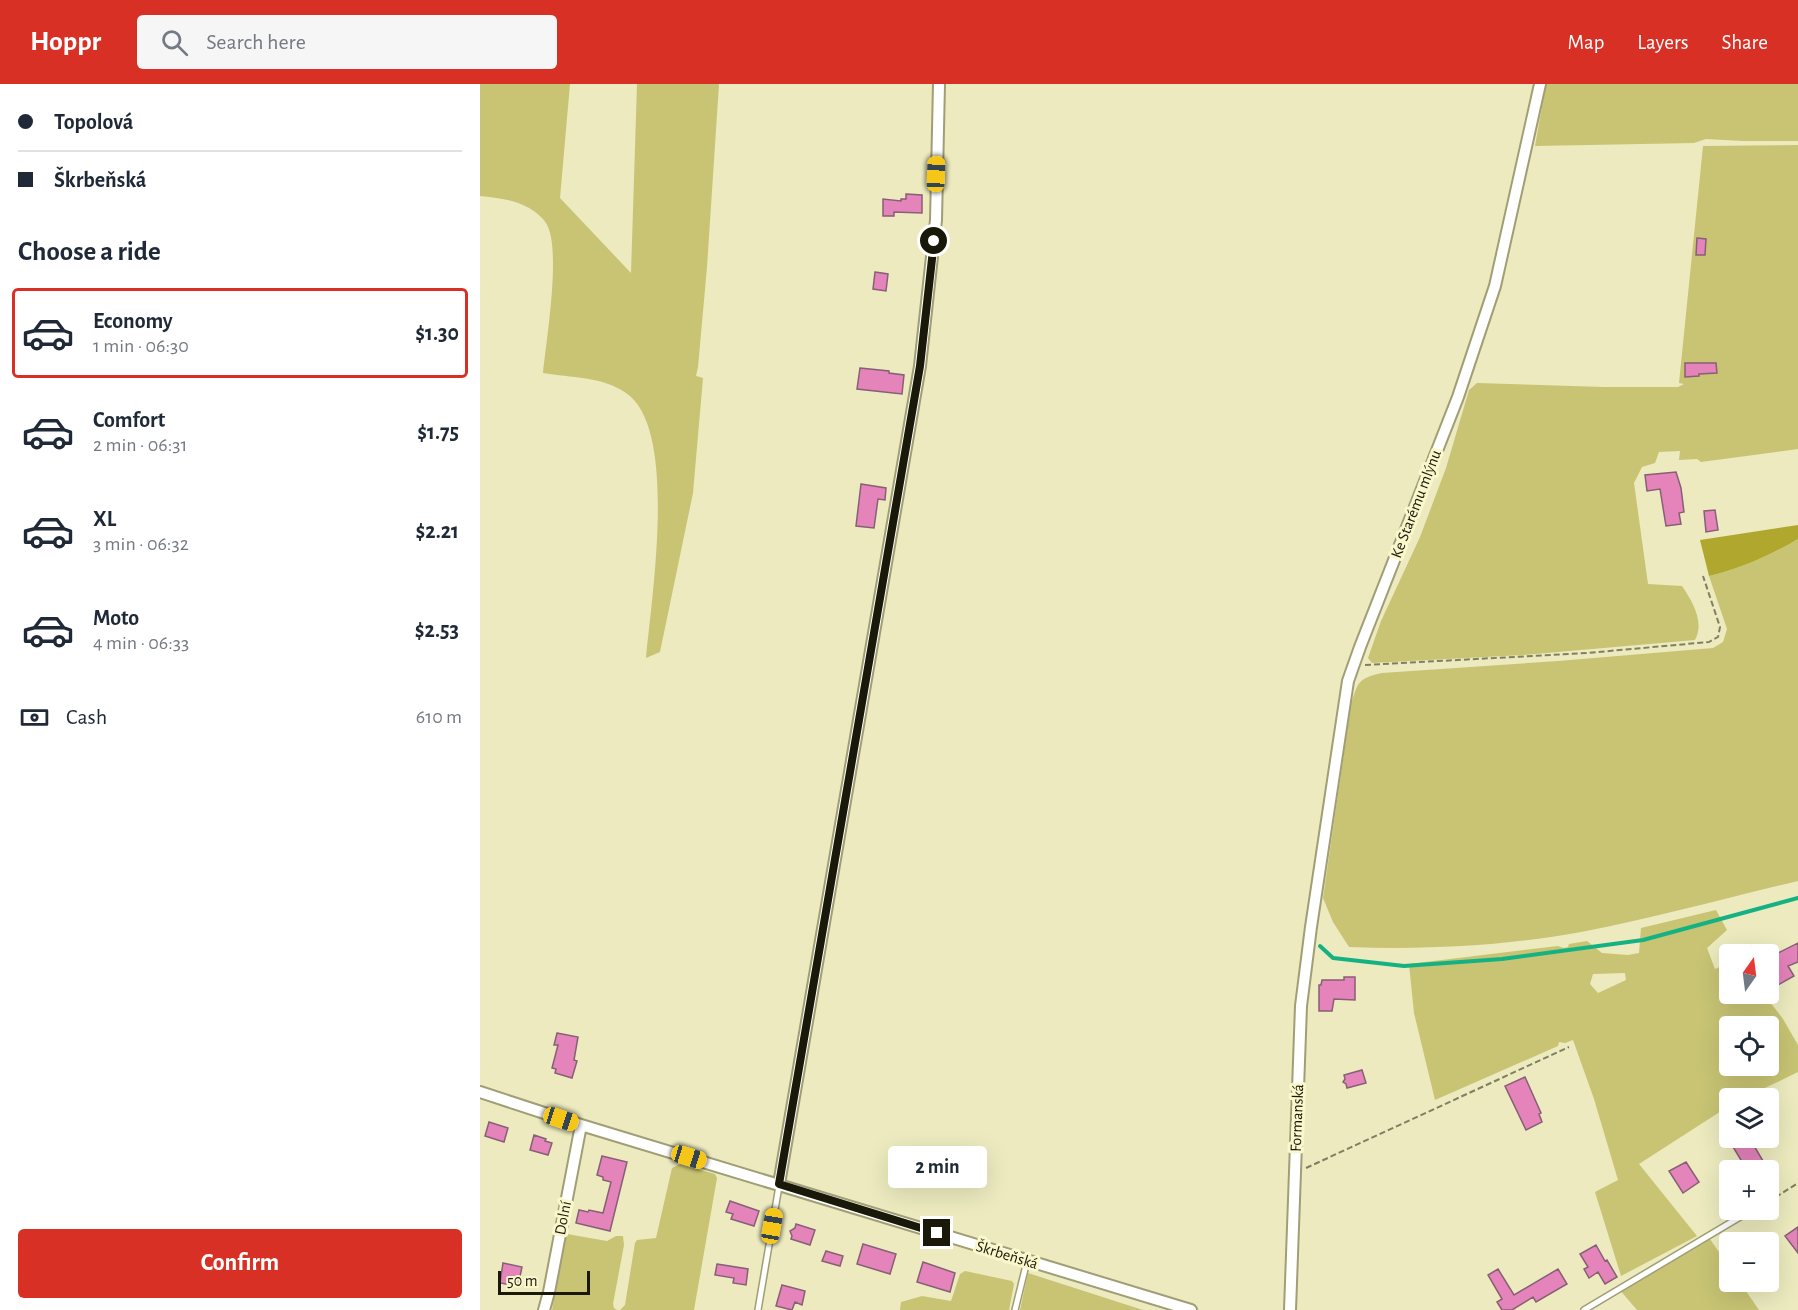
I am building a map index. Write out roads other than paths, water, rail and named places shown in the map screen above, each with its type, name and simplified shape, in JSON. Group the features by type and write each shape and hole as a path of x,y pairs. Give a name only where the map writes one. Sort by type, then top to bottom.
{"street":[{"path":"779,1184 920,366 936,220 939,84"},
{"name":"Ke Starému mlýnu","path":"1311,927 1348,681 1458,397 1495,286 1540,84"},
{"name":"Formanská","path":"1290,1310 1300,1006 1311,927"},
{"name":"Škrbeňská","path":"480,1092 581,1125 1191,1310"},
{"name":"Dolní","path":"544,1310 581,1125"}],"lane":[{"path":"758,1310 779,1184"},
{"path":"1584,1310 1735,1220"},
{"path":"1016,1310 1027,1261"}],"waterway":[{"path":"1320,946 1333,958 1404,966 1502,959 1643,940 1798,898"}]}
